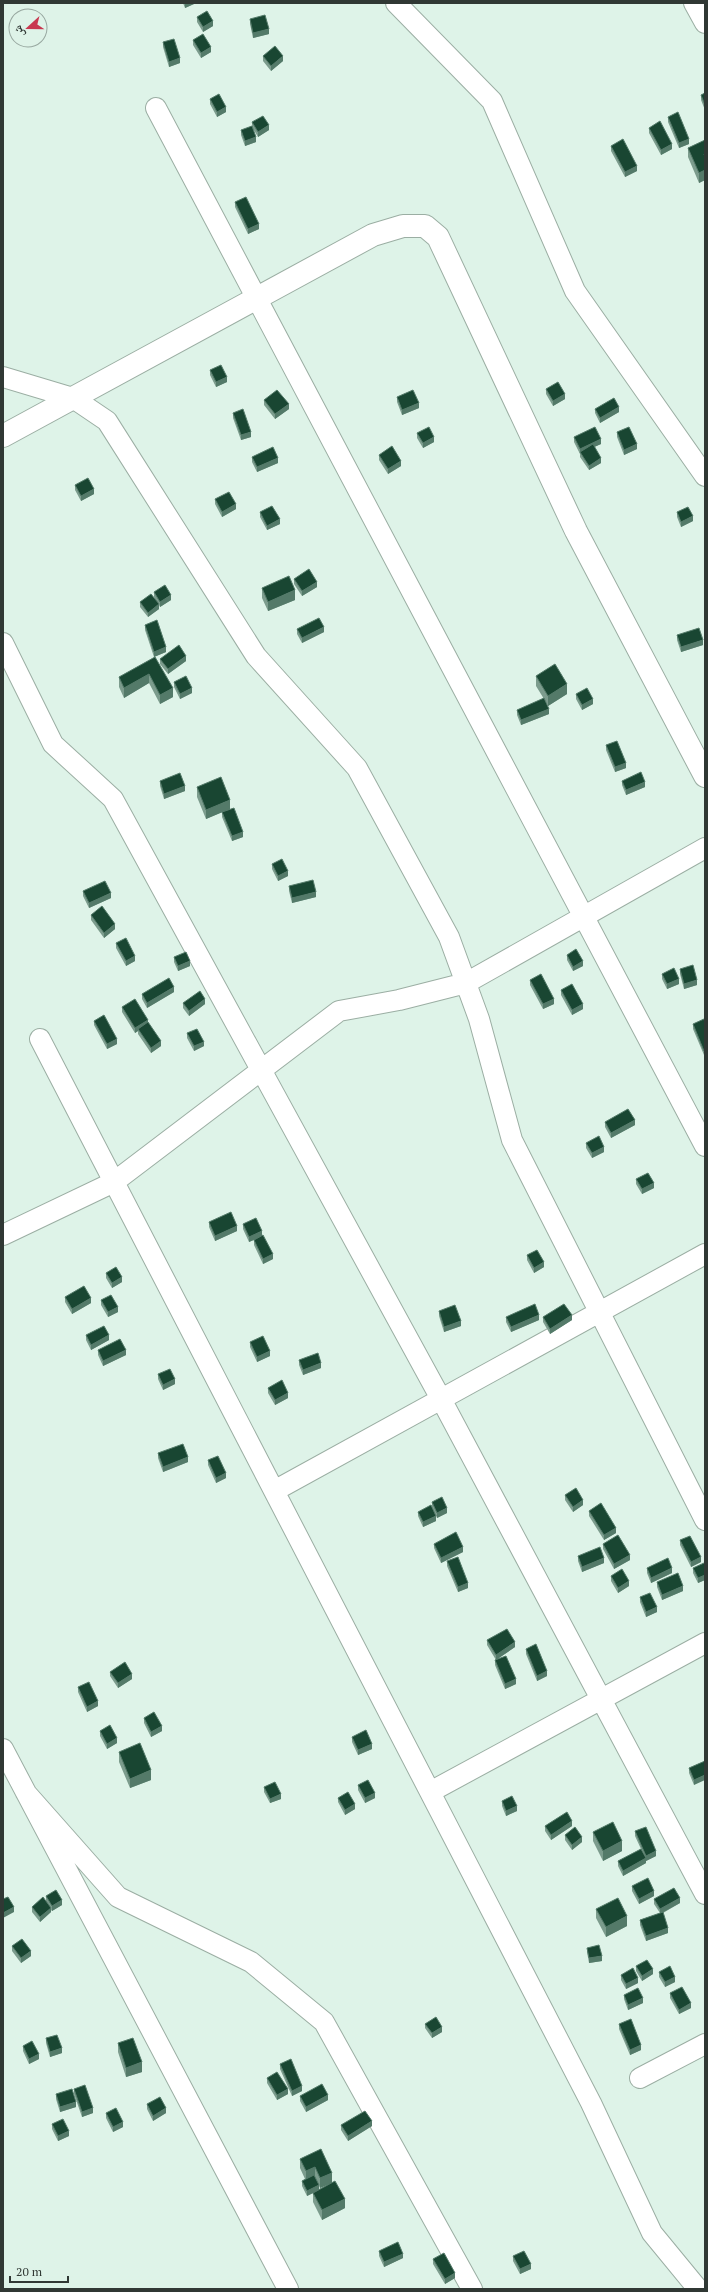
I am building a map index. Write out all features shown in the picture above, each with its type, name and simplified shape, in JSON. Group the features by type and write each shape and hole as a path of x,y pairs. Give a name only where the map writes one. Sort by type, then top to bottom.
{"main road":[{"path":"3,436 374,235 403,226 425,226 438,237 576,531 705,776"}],"street":[{"path":"396,3 492,101 575,291 705,476"},
{"path":"694,3 705,23"},
{"path":"156,108 705,1146"},
{"path":"3,377 73,398 107,421 256,656 357,768 449,937 479,1019 512,1140 705,1520"},
{"path":"3,643 53,744 113,799 441,1399 705,1894"},
{"path":"3,1235 114,1182 339,1011 466,983 705,848"},
{"path":"40,1039 591,2103 652,2233 698,2289"},
{"path":"274,1491 705,1254"},
{"path":"430,1792 705,1643"},
{"path":"3,1749 288,2289"},
{"path":"26,1793 118,1897 251,1962 324,2022 472,2289"},
{"path":"640,2078 705,2044"}],"building":[{"path":"207,11 213,21 203,27 197,17"},
{"path":"265,15 269,29 253,33 250,19"},
{"path":"203,34 211,47 201,53 193,40"},
{"path":"174,39 180,58 169,62 163,42"},
{"path":"275,46 283,56 271,66 263,56"},
{"path":"705,93 705,105 701,95"},
{"path":"219,94 226,107 217,112 210,99"},
{"path":"678,112 689,139 679,143 668,117"},
{"path":"263,116 269,125 258,132 252,122"},
{"path":"660,121 672,144 661,150 649,128"},
{"path":"252,126 256,137 245,141 241,130"},
{"path":"623,139 637,166 625,172 611,146"},
{"path":"705,140 705,170 699,173 688,148"},
{"path":"246,197 259,224 248,229 235,202"},
{"path":"221,365 227,377 216,382 210,370"},
{"path":"558,382 565,394 553,401 546,389"},
{"path":"277,390 289,404 275,414 264,400"},
{"path":"413,390 419,403 402,410 397,397"},
{"path":"614,398 619,407 600,418 595,409"},
{"path":"243,409 251,432 241,435 233,413"},
{"path":"429,427 434,437 423,443 417,433"},
{"path":"595,427 601,439 580,449 574,437"},
{"path":"629,427 637,444 624,450 617,432"},
{"path":"593,444 601,458 589,466 580,452"},
{"path":"392,446 401,461 388,469 379,455"},
{"path":"273,447 278,458 257,467 252,457"},
{"path":"88,478 94,489 81,496 75,485"},
{"path":"229,492 236,504 222,512 215,499"},
{"path":"272,506 280,519 267,526 260,512"},
{"path":"688,507 693,516 681,522 677,512"},
{"path":"309,569 317,582 302,591 294,579"},
{"path":"289,576 295,590 268,602 262,588"},
{"path":"165,585 171,595 160,602 154,592"},
{"path":"151,594 159,604 148,613 140,602"},
{"path":"319,618 324,627 302,638 297,629"},
{"path":"157,620 166,647 154,652 145,625"},
{"path":"699,628 703,640 681,647 677,635"},
{"path":"179,645 186,656 168,669 160,659"},
{"path":"155,657 173,688 160,695 149,674 124,688 119,677"},
{"path":"555,664 567,684 548,696 536,676"},
{"path":"186,676 192,688 180,694 174,682"},
{"path":"587,688 593,699 582,705 576,694"},
{"path":"544,698 549,709 521,720 517,710"},
{"path":"617,741 626,763 615,767 606,745"},
{"path":"641,772 645,782 626,790 622,781"},
{"path":"180,773 185,786 164,794 160,781"},
{"path":"221,777 230,800 206,810 197,787"},
{"path":"234,808 243,832 232,836 222,812"},
{"path":"282,859 288,871 278,876 272,864"},
{"path":"313,880 316,892 292,898 289,886"},
{"path":"105,881 111,893 89,903 83,891"},
{"path":"102,906 115,924 104,933 91,915"},
{"path":"126,938 135,956 126,961 116,943"},
{"path":"576,949 583,961 573,967 567,955"},
{"path":"186,952 190,961 178,966 174,957"},
{"path":"693,965 697,980 684,984 680,969"},
{"path":"674,968 679,979 667,984 662,974"},
{"path":"541,974 554,999 543,1004 530,980"},
{"path":"169,978 174,987 147,1003 142,994"},
{"path":"572,984 583,1004 572,1010 561,990"},
{"path":"200,991 205,999 189,1011 183,1003"},
{"path":"135,999 148,1020 135,1028 122,1007"},
{"path":"104,1015 117,1039 107,1044 94,1021"},
{"path":"704,1019 705,1050 704,1051 693,1024"},
{"path":"148,1022 161,1041 151,1048 138,1029"},
{"path":"197,1029 204,1042 194,1046 187,1033"},
{"path":"628,1109 635,1120 611,1133 605,1122"},
{"path":"599,1136 604,1147 592,1153 586,1143"},
{"path":"648,1173 654,1183 642,1189 636,1179"},
{"path":"231,1212 237,1226 215,1236 209,1222"},
{"path":"256,1218 262,1231 249,1237 243,1224"},
{"path":"263,1235 273,1254 263,1259 254,1240"},
{"path":"537,1250 544,1262 534,1268 527,1255"},
{"path":"116,1267 122,1277 112,1283 106,1273"},
{"path":"84,1286 91,1298 72,1309 65,1297"},
{"path":"111,1295 118,1307 108,1312 101,1300"},
{"path":"535,1304 539,1315 511,1327 506,1317"},
{"path":"564,1304 572,1315 550,1329 543,1317"},
{"path":"455,1305 461,1321 444,1327 439,1311"},
{"path":"104,1326 109,1335 91,1345 86,1335"},
{"path":"263,1336 270,1351 257,1357 250,1342"},
{"path":"120,1339 126,1350 103,1361 98,1350"},
{"path":"318,1353 321,1363 303,1370 299,1360"},
{"path":"170,1369 175,1379 163,1385 158,1374"},
{"path":"282,1380 288,1393 275,1400 268,1388"},
{"path":"183,1444 188,1457 163,1467 158,1453"},
{"path":"218,1456 226,1473 216,1478 208,1460"},
{"path":"576,1488 583,1500 573,1507 565,1495"},
{"path":"442,1497 447,1508 437,1513 432,1502"},
{"path":"601,1503 616,1528 604,1535 589,1511"},
{"path":"431,1505 436,1516 423,1522 418,1512"},
{"path":"456,1532 463,1547 441,1558 434,1544"},
{"path":"618,1535 630,1555 614,1564 603,1544"},
{"path":"690,1536 701,1557 691,1562 680,1540"},
{"path":"600,1547 604,1558 582,1567 578,1556"},
{"path":"458,1557 468,1583 458,1587 447,1561"},
{"path":"668,1558 672,1568 651,1578 647,1568"},
{"path":"704,1563 705,1575 698,1578 693,1568"},
{"path":"622,1569 629,1581 618,1588 611,1576"},
{"path":"678,1573 683,1586 662,1595 657,1582"},
{"path":"650,1593 657,1607 646,1612 640,1597"},
{"path":"507,1629 515,1642 496,1655 487,1640"},
{"path":"536,1644 547,1671 537,1676 526,1649"},
{"path":"506,1656 516,1679 505,1684 495,1660"},
{"path":"125,1662 132,1674 118,1683 110,1672"},
{"path":"89,1682 98,1701 87,1707 78,1687"},
{"path":"154,1712 162,1726 151,1732 144,1718"},
{"path":"110,1725 117,1738 107,1744 100,1731"},
{"path":"366,1730 372,1744 358,1750 352,1737"},
{"path":"140,1743 151,1770 130,1779 119,1752"},
{"path":"705,1761 705,1775 694,1780 689,1768"},
{"path":"368,1780 375,1793 365,1798 358,1785"},
{"path":"275,1782 281,1794 270,1799 264,1787"},
{"path":"348,1792 355,1804 345,1810 338,1798"},
{"path":"512,1796 517,1806 506,1811 502,1801"},
{"path":"567,1812 572,1821 551,1835 545,1826"},
{"path":"613,1822 622,1841 603,1851 593,1832"},
{"path":"575,1827 582,1837 572,1845 565,1835"},
{"path":"646,1827 656,1851 646,1856 635,1831"},
{"path":"641,1849 646,1858 623,1871 618,1861"},
{"path":"648,1878 654,1891 639,1899 632,1886"},
{"path":"674,1888 680,1898 660,1909 654,1899"},
{"path":"56,1890 62,1900 52,1906 46,1896"},
{"path":"8,1897 14,1907 3,1913 3,1899"},
{"path":"43,1897 51,1908 40,1917 32,1907"},
{"path":"618,1898 627,1916 606,1927 596,1909"},
{"path":"663,1912 668,1928 646,1936 640,1920"},
{"path":"22,1939 31,1951 21,1958 12,1946"},
{"path":"599,1945 602,1956 589,1958 587,1948"},
{"path":"647,1960 653,1969 642,1976 636,1966"},
{"path":"670,1966 675,1977 665,1982 659,1972"},
{"path":"633,1968 638,1978 626,1984 621,1975"},
{"path":"682,1987 691,2003 679,2010 670,1993"},
{"path":"638,1988 643,1998 628,2005 624,1995"},
{"path":"436,2017 442,2027 432,2033 425,2024"},
{"path":"631,2019 641,2045 630,2050 619,2024"},
{"path":"57,2035 62,2048 50,2052 46,2038"},
{"path":"133,2038 142,2062 126,2068 118,2043"},
{"path":"32,2041 39,2054 29,2059 23,2046"},
{"path":"291,2059 302,2086 292,2091 280,2064"},
{"path":"277,2072 288,2089 277,2095 267,2078"},
{"path":"322,2084 328,2095 306,2107 300,2096"},
{"path":"85,2085 93,2108 82,2112 74,2089"},
{"path":"72,2089 76,2102 60,2107 56,2094"},
{"path":"160,2097 166,2108 153,2116 147,2104"},
{"path":"116,2108 123,2122 113,2127 106,2113"},
{"path":"365,2111 372,2121 348,2136 341,2125"},
{"path":"63,2119 69,2131 58,2136 52,2124"},
{"path":"321,2149 332,2173 320,2178 315,2167 306,2171 300,2159"},
{"path":"314,2175 319,2185 307,2191 302,2181"},
{"path":"335,2181 345,2199 322,2210 313,2193"},
{"path":"398,2242 403,2254 384,2262 379,2251"},
{"path":"524,2251 531,2264 520,2269 513,2256"},
{"path":"444,2253 455,2273 445,2279 433,2259"}]}
